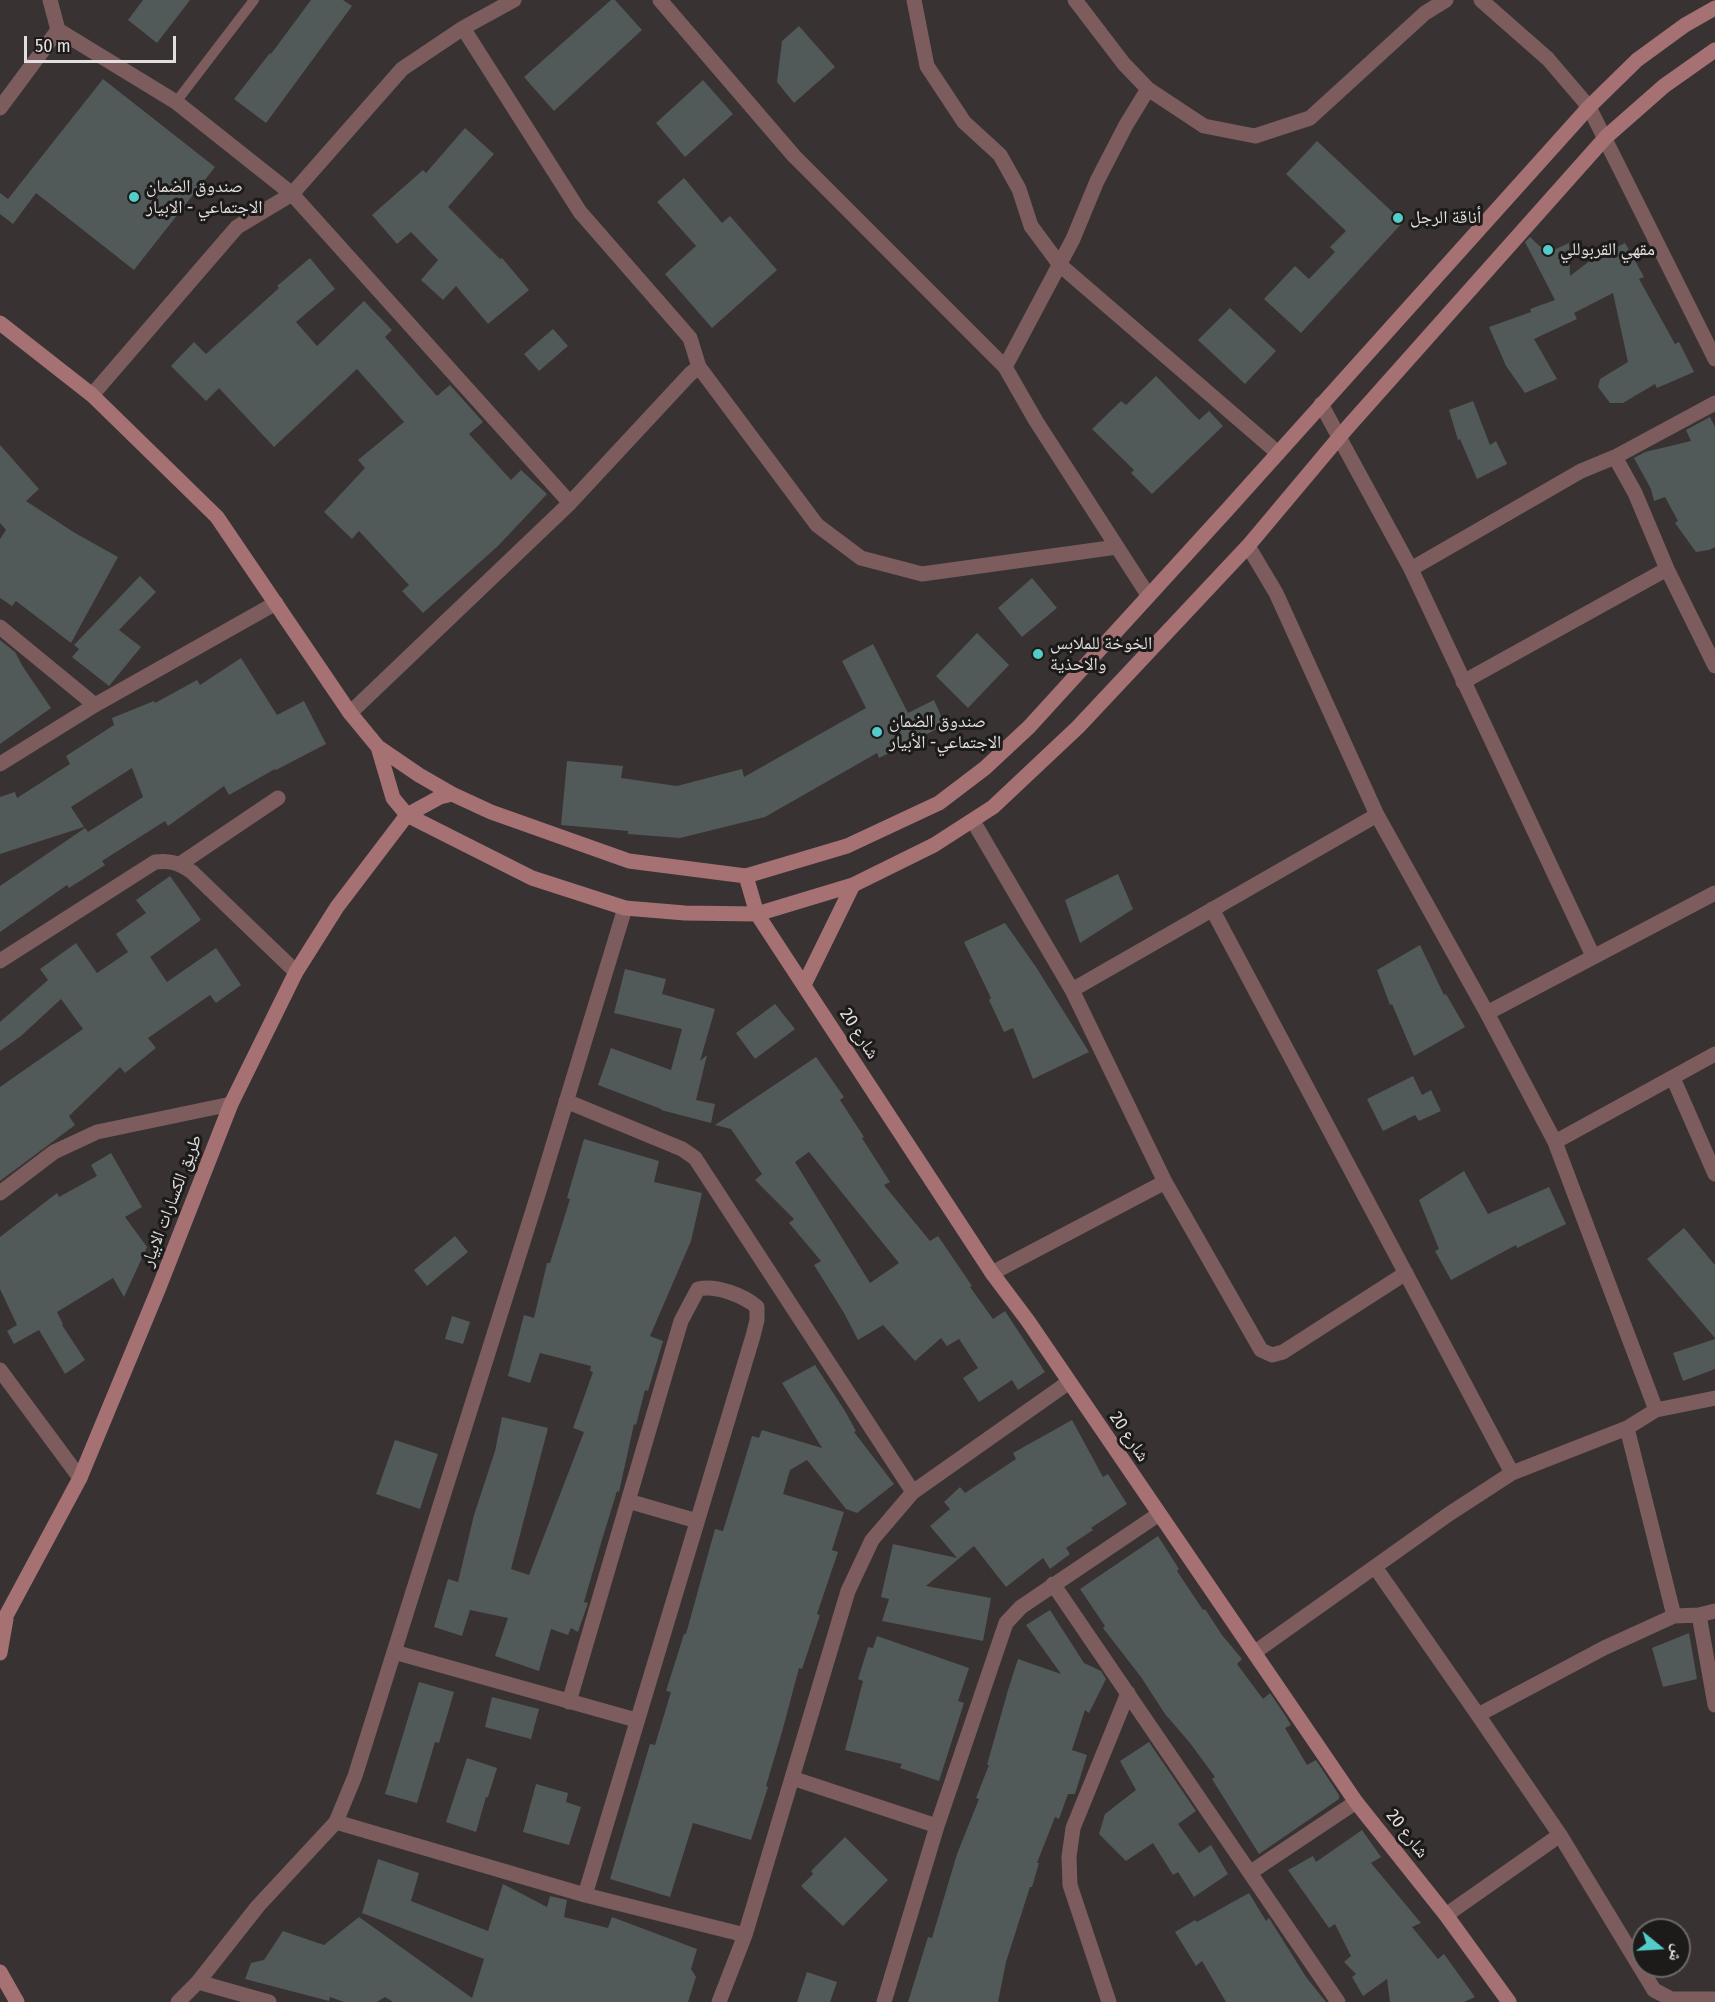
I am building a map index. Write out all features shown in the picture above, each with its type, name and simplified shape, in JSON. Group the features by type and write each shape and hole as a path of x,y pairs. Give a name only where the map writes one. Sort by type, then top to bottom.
{"street":[{"path":"50,0 58,30 176,102 292,194 570,503"},
{"path":"660,0 794,156 1005,367 1035,421 1148,595"},
{"path":"914,0 927,66 964,122 1000,155 1018,189 1030,226 1059,266 1278,453"},
{"path":"1075,0 1124,64 1148,89 1204,126 1255,136 1310,118 1425,13 1446,0"},
{"path":"1481,0 1548,59 1589,107 1715,359"},
{"path":"92,395 237,227 292,194 402,69 502,2"},
{"path":"0,323 92,395 217,517 350,713 378,747 452,794 491,812 629,861 746,876 847,846 939,802 985,768 1029,727 1589,107 1637,60 1685,25 1715,8"},
{"path":"463,28 580,212 690,338 699,367 817,525 861,558 922,574 1117,547"},
{"path":"0,108 58,30"},
{"path":"378,747 393,798 406,815 532,878 625,908 685,913 757,914 853,885 934,845 993,807 1078,728 1248,546 1338,438 1606,137 1664,87 1715,50"},
{"path":"1005,367 1073,239 1097,181 1148,89"},
{"path":"350,713 570,503 699,367"},
{"path":"1412,569 1581,471 1615,457 1715,403"},
{"path":"1321,404 1412,569 1593,956"},
{"path":"1615,457 1635,493 1667,569 1715,666"},
{"path":"1248,546 1276,593 1377,815 1487,1013 1555,1142 1656,1410"},
{"path":"1463,682 1667,569"},
{"path":"0,764 95,705 276,603"},
{"path":"0,627 95,705"},
{"path":"406,815 440,797 452,794"},
{"path":"180,864 278,798"},
{"name":"طريق الكسارات الابيار","path":"0,1653 3,1623 80,1478 231,1104 296,972 337,907 406,815"},
{"path":"1072,990 1377,815"},
{"path":"973,821 1072,990 1165,1182 1261,1350 1272,1355 1283,1352 1406,1273"},
{"path":"0,961 155,862 166,861 180,864 192,872 296,972"},
{"name":"شارع 20","path":"746,876 757,914 992,1273 1028,1321 1356,1802 1446,1915 1509,2002"},
{"path":"804,985 853,885"},
{"path":"1487,1013 1715,893"},
{"path":"177,2002 198,1982 258,1906 336,1822 355,1776 625,908"},
{"path":"1212,909 1512,1473"},
{"path":"1555,1142 1715,1054"},
{"path":"1674,1078 1715,1174"},
{"path":"566,1101 682,1149 695,1158 913,1492"},
{"path":"0,1193 54,1152 97,1132 231,1104"},
{"path":"992,1273 1165,1182"},
{"path":"569,1702 681,1321 698,1289 708,1287 749,1299 757,1306 757,1320 585,1895"},
{"path":"0,1370 80,1478"},
{"path":"719,2002 745,1935 848,1591 872,1540 913,1492 1069,1382"},
{"path":"1255,1652 1512,1473 1627,1428 1656,1410 1715,1398"},
{"path":"1627,1428 1674,1616"},
{"path":"628,1501 697,1521"},
{"path":"884,2002 937,1826 1006,1623 1021,1607 1053,1584 1158,1514"},
{"path":"1375,1567 1560,1835 1654,1990 1671,1999 1715,1999"},
{"path":"1053,1584 1338,2002"},
{"path":"1478,1716 1604,1648 1674,1616 1699,1615 1715,1611"},
{"path":"1699,1615 1715,1706"},
{"path":"394,1652 636,1720"},
{"path":"1109,2002 1070,1885 1069,1857 1073,1828 1128,1693"},
{"path":"792,1778 937,1826"},
{"path":"1251,1872 1356,1802"},
{"path":"336,1822 585,1895 745,1935"},
{"path":"1446,1915 1560,1835"},
{"path":"0,1972 17,2002"},
{"path":"198,1982 269,2002"}],"lane":[{"path":"176,102 254,0"}],"building":[{"path":"143,0 190,0 157,43 128,20"},
{"path":"311,0 343,0 352,6 266,123 234,99"},
{"path":"611,0 615,0 642,30 554,111 524,77"},
{"path":"799,26 835,67 794,103 777,82 782,41"},
{"path":"103,79 215,167 134,270 36,193 13,224 0,214 0,193 8,199"},
{"path":"703,80 733,114 685,157 656,123"},
{"path":"465,128 494,154 448,207 500,259 502,258 529,290 488,324 456,286 443,300 421,280 438,260 411,232 397,244 372,215 423,170 426,173"},
{"path":"1317,141 1403,222 1301,333 1264,299 1295,266 1309,279 1335,252 1330,247 1346,231 1286,174"},
{"path":"684,178 722,223 730,216 777,270 712,328 665,274 696,246 657,202"},
{"path":"1530,237 1547,253 1569,243 1570,276 1591,260 1625,243 1644,277 1639,279 1675,344 1679,342 1694,372 1657,388 1655,384 1623,403 1610,403 1598,387 1600,379 1628,362 1613,293 1574,313 1577,319 1534,339 1557,379 1525,393 1506,366 1489,327 1531,312 1530,309 1555,300 1525,242"},
{"path":"310,258 335,289 296,322 317,346 364,301 392,330 385,337 437,396 450,385 483,422 469,434 511,480 521,470 547,494 498,546 423,613 402,591 409,585 359,531 352,539 324,512 365,468 358,460 404,422 357,369 274,447 219,388 206,401 171,366 194,342 206,354 279,288 277,286"},
{"path":"1230,308 1276,351 1245,384 1198,340"},
{"path":"553,329 568,346 539,371 524,354"},
{"path":"1156,376 1199,420 1209,411 1223,426 1152,494 1131,473 1134,470 1092,429 1121,401 1126,405"},
{"path":"1473,401 1490,445 1496,441 1507,464 1477,479 1460,439 1458,440 1449,410"},
{"path":"1710,417 1715,427 1715,547 1696,552 1675,523 1678,521 1665,497 1654,501 1651,489 1634,458 1645,452 1691,441 1686,430"},
{"path":"0,445 39,489 26,501 75,533 118,557 71,643 16,601 12,606 0,598 0,539 6,530 0,523"},
{"path":"140,576 156,592 119,630 141,647 109,686 72,657 79,649 74,645"},
{"path":"1032,578 1057,608 1022,637 998,608"},
{"path":"977,633 1009,665 968,708 936,676"},
{"path":"0,640 15,652 51,708 0,744"},
{"path":"873,644 908,713 934,700 945,725 879,758 877,753 765,817 680,838 561,825 567,761 623,766 621,778 677,786 742,769 744,777 866,708 842,661"},
{"path":"241,658 277,715 304,701 326,744 229,795 224,786 168,826 165,821 102,861 105,865 69,888 67,885 0,932 0,886 85,828 88,832 143,797 132,768 71,807 84,827 0,854 0,797 15,792 17,798 70,764 66,756 114,725 112,718 154,701 155,703 197,680 200,685"},
{"path":"1118,874 1133,909 1080,943 1065,900"},
{"path":"170,876 201,920 150,957 167,982 216,948 241,985 216,1003 210,995 148,1038 156,1048 125,1073 120,1067 69,1116 75,1125 0,1181 0,1087 83,1029 61,999 21,1036 0,1051 0,1022 48,980 40,969 76,943 97,973 128,952 116,934 146,913 136,900"},
{"path":"1005,923 1036,967 1089,1052 1033,1079 1013,1028 1004,1032 989,1000 991,998 964,942"},
{"path":"1420,945 1444,995 1446,994 1465,1027 1414,1056 1392,1004 1390,1005 1377,970"},
{"path":"625,969 666,979 662,994 715,1009 700,1061 707,1055 696,1100 715,1104 711,1123 661,1110 598,1085 611,1048 671,1070 682,1029 614,1013"},
{"path":"775,1004 795,1029 755,1059 736,1033"},
{"path":"816,1057 844,1097 840,1100 890,1182 884,1185 930,1241 938,1236 993,1319 1005,1311 1045,1372 1018,1390 1012,1380 979,1402 963,1378 978,1368 959,1339 947,1346 941,1338 915,1361 883,1325 858,1340 814,1265 821,1261 789,1223 794,1219 755,1180 762,1174 731,1129 715,1125","holes":["809,1152 899,1263 870,1283 795,1162"]},
{"path":"1413,1076 1422,1095 1431,1090 1441,1111 1419,1121 1415,1115 1383,1131 1367,1099"},
{"path":"584,1139 659,1161 654,1182 702,1193 691,1241 650,1336 663,1341 648,1391 645,1390 636,1425 634,1424 619,1492 617,1491 584,1602 588,1603 578,1632 571,1628 568,1635 551,1629 539,1671 495,1656 508,1618 470,1610 462,1636 434,1627 448,1579 458,1582 474,1515 495,1451 502,1417 548,1428 511,1569 529,1575 584,1432 573,1428 593,1372 590,1371 591,1366 540,1353 530,1383 508,1376 524,1315 534,1318 547,1263 550,1263 570,1199 567,1198"},
{"path":"111,1153 142,1207 125,1217 147,1247 124,1297 113,1278 57,1312 62,1325 85,1360 65,1374 39,1330 14,1344 7,1331 17,1325 0,1289 0,1237 57,1193 59,1197 97,1176 91,1165"},
{"path":"1464,1171 1488,1214 1549,1187 1566,1224 1517,1248 1516,1245 1451,1280 1435,1251 1439,1249 1419,1200"},
{"path":"1684,1228 1715,1265 1715,1338 1647,1259"},
{"path":"455,1236 468,1252 427,1286 414,1270"},
{"path":"452,1316 470,1322 463,1344 445,1339"},
{"path":"1715,1339 1715,1369 1683,1381 1673,1353"},
{"path":"815,1365 845,1411 856,1431 854,1432 894,1484 857,1513 846,1509 807,1460 790,1470 783,1494 844,1512 832,1550 838,1552 817,1614 820,1615 802,1669 799,1668 766,1786 768,1787 751,1840 693,1823 670,1897 610,1879 650,1744 655,1745 671,1692 666,1691 684,1634 686,1634 715,1529 723,1531 752,1436 759,1438 762,1430 822,1448 782,1383"},
{"path":"1072,1420 1103,1477 1108,1474 1127,1504 1066,1548 1070,1554 1050,1569 1043,1558 1006,1587 974,1546 926,1586 991,1598 983,1641 882,1621 889,1599 881,1597 893,1544 957,1558 930,1526 950,1509 944,1502 960,1487 965,1493 1016,1459 1013,1453"},
{"path":"395,1440 438,1454 420,1509 376,1494"},
{"path":"1158,1536 1179,1569 1177,1571 1203,1610 1205,1609 1222,1635 1242,1659 1237,1664 1263,1699 1270,1693 1285,1715 1291,1725 1285,1728 1307,1765 1316,1760 1339,1795 1339,1799 1259,1854 1212,1779 1215,1777 1165,1714 1141,1677 1103,1628 1105,1626 1080,1589"},
{"path":"1050,1610 1084,1663 1101,1671 1106,1679 1089,1713 1085,1710 1072,1750 1087,1755 1075,1794 1068,1794 1059,1819 1055,1817 1037,1863 1039,1863 1032,1887 1030,1887 1006,1962 998,2002 908,2002 928,1937 932,1938 957,1854 979,1799 976,1798 989,1765 987,1765 1018,1659 1061,1674 1026,1625"},
{"path":"1689,1633 1697,1679 1663,1687 1652,1648"},
{"path":"877,1636 969,1668 958,1701 964,1703 939,1781 900,1768 902,1764 845,1750 863,1681 858,1679 868,1647 873,1648"},
{"path":"419,1682 454,1692 439,1743 435,1742 417,1803 385,1794"},
{"path":"492,1697 539,1709 531,1739 485,1727"},
{"path":"1149,1742 1196,1811 1178,1824 1199,1853 1211,1845 1228,1874 1194,1897 1178,1872 1173,1875 1153,1843 1126,1861 1099,1834 1105,1814 1136,1790 1120,1761"},
{"path":"467,1758 497,1768 476,1832 446,1822"},
{"path":"536,1784 568,1793 566,1802 581,1807 569,1845 523,1832"},
{"path":"1362,1830 1381,1857 1371,1863 1421,1923 1412,1927 1438,1959 1444,1954 1475,1997 1464,2002 1390,2002 1387,1979 1363,1996 1352,1977 1356,1974 1344,1962 1351,1956 1335,1924 1329,1928 1288,1870 1313,1856 1316,1862"},
{"path":"845,1837 888,1880 843,1926 801,1886 813,1874 811,1871"},
{"path":"378,1859 419,1873 411,1901 488,1931 503,1884 547,1907 550,1896 567,1900 564,1917 608,1928 612,1917 697,1949 691,1969 696,1977 688,2002 393,2002 385,1997 377,2002 344,2002 330,1997 329,2001 245,1979 251,1963 264,1960 283,1931 324,1945 359,1917 472,1998 484,1959 362,1913"},
{"path":"1249,1893 1266,1921 1269,1918 1306,1977 1326,2002 1226,2002 1202,1961 1196,1966 1175,1932"},
{"path":"807,1972 837,1982 830,2002 797,2002"}],"place":[{"name":"صندوق الضمان الاجتماعي - الابيار","path":"134,197"},
{"name":"أناقة الرجل","path":"1398,218"},
{"name":"مقهي القربوللي","path":"1548,250"},
{"name":"الخوخة للملابس والاحذية","path":"1038,654"},
{"name":"صندوق الضمان الاجتماعي- الأبيار","path":"877,732"}]}
